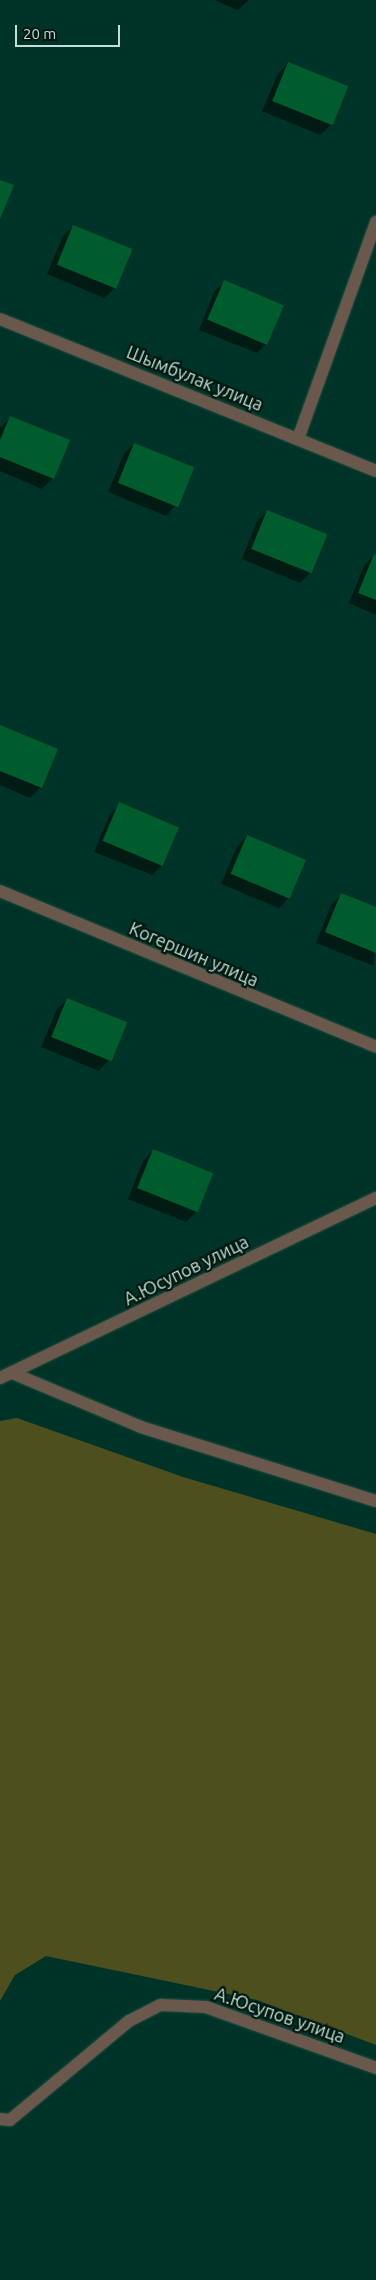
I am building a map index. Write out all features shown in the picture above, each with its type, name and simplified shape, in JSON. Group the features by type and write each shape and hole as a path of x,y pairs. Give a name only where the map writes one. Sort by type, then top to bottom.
{"street":[{"path":"298,439 376,222"},
{"name":"Шымбулак улица","path":"0,319 376,471"},
{"name":"Когершин улица","path":"0,891 376,1047"},
{"name":"А.Юсупов улица","path":"6,1375 376,1198"},
{"name":"А.Юсупов улица","path":"6,1375 141,1427 376,1501"},
{"name":"А.Юсупов улица","path":"0,2119 10,2120 129,2021 161,2006 206,2007 376,2068"}],"green space":[{"path":"17,1418 183,1477 376,1534 376,2045 257,2000 46,1956 15,1975 0,2001 0,1421"}],"building":[{"path":"288,62 348,86 333,125 272,101"},
{"path":"0,180 14,185 0,219"},
{"path":"73,225 132,249 116,289 57,265"},
{"path":"224,280 284,305 267,345 207,320"},
{"path":"10,416 70,440 54,479 0,457 0,440"},
{"path":"134,443 194,467 178,507 118,483"},
{"path":"267,510 327,534 312,573 251,549"},
{"path":"374,554 376,555 376,600 358,593"},
{"path":"0,725 58,749 42,788 0,771"},
{"path":"119,802 179,827 162,866 103,841"},
{"path":"247,835 306,860 290,899 231,874"},
{"path":"341,893 376,907 376,953 325,932"},
{"path":"67,998 127,1022 112,1061 51,1037"},
{"path":"153,1149 213,1173 198,1212 137,1188"}]}
